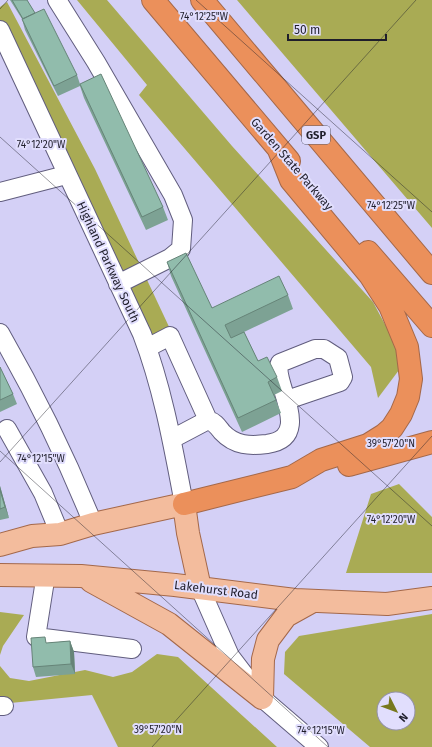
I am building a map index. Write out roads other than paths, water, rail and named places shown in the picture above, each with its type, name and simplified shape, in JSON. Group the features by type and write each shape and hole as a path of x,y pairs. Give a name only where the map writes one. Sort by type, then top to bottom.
{"highway":[{"name":"Garden State Parkway","path":"153,0 279,150 432,326"},
{"name":"GSP","path":"202,0 431,272"},
{"path":"279,150 291,180 370,275 390,306 408,346 411,379 405,406 396,422 384,435 368,445 321,460 292,477"},
{"path":"184,504 292,477 302,477 432,442"}],"main road":[{"path":"0,545 32,536 60,534 93,524 184,504 188,533 200,588"},
{"name":"Lakehurst Road","path":"0,575 46,574 80,576 313,601 388,604 432,598"},
{"path":"80,576 169,624 262,698"},
{"path":"262,698 263,659 268,640 286,616 313,601"}],"street":[{"path":"57,0 96,62 173,195 183,220 181,249 170,258 118,284"},
{"name":"Highland Parkway South","path":"0,30 66,175 118,284 155,368 172,439 184,504"},
{"path":"0,192 66,175"},
{"path":"0,333 27,380 85,502 93,524"},
{"path":"147,348 170,336 208,420 212,421 225,435 238,444 253,446 272,443 284,437 290,424 287,400"},
{"path":"172,439 208,420"},
{"path":"7,429 44,493 60,534"},
{"path":"46,574 36,637 132,649"},
{"path":"200,588 230,656 262,698 319,747"}]}
